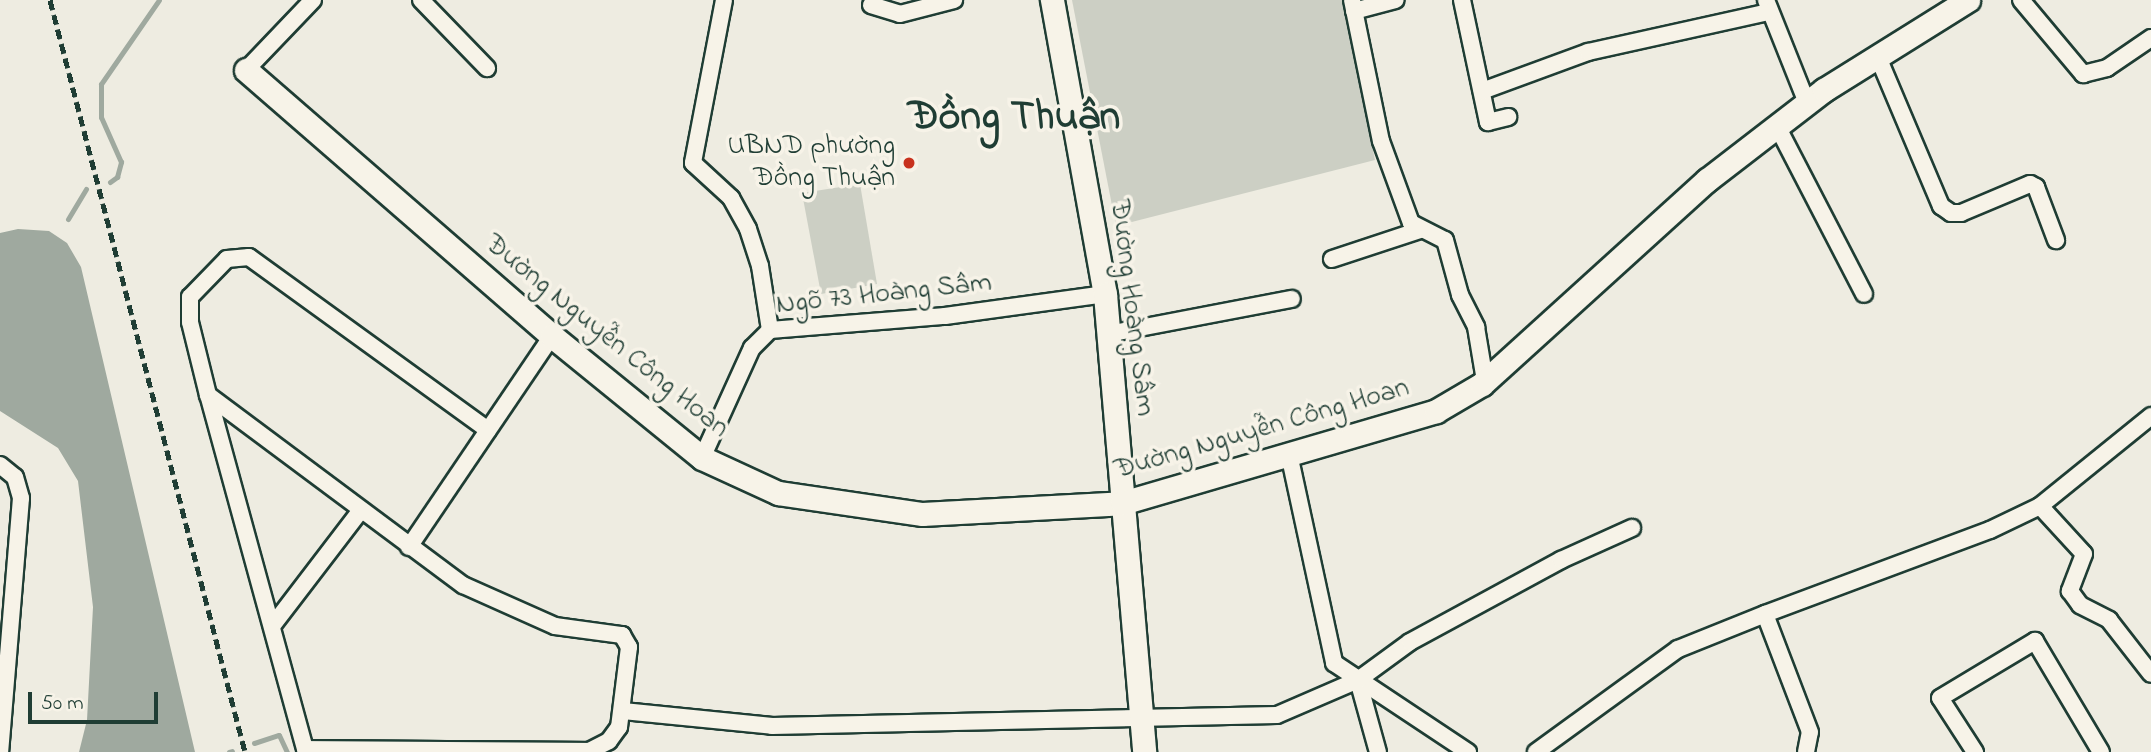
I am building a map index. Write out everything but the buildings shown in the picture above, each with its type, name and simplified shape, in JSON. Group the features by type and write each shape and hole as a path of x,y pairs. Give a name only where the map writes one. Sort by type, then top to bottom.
{"main road":[{"name":"Đường Hoàng Sâm","path":"1052,0 1105,294 1144,752"},
{"name":"Đường Nguyễn Công Hoan","path":"246,70 552,336 702,458 778,493 871,509 922,514 1122,503 1436,411 1485,381 1707,180 1807,103 1968,0"}],"street":[{"path":"246,70 313,0"},
{"path":"421,0 487,68"},
{"path":"724,0 693,163 731,198 748,229 760,266 770,330"},
{"path":"871,5 891,15 954,0"},
{"path":"1396,0 1353,5 1381,141 1411,223 1420,230"},
{"path":"1462,0 1488,122 1508,117"},
{"path":"2021,0 2083,74 2108,68 2151,38"},
{"path":"1482,91 1588,52 1767,6 1807,103"},
{"path":"1878,57 1941,206 1951,213 1961,213 2030,184 2036,187 2056,240"},
{"path":"1777,126 1864,294"},
{"path":"1332,259 1420,230 1435,232 1445,240 1455,281 1476,327 1485,381"},
{"path":"208,395 463,585 503,606 555,626 622,635 629,647 623,712 609,741 589,751 305,749 208,395 190,322 190,297 228,259 249,257 488,430"},
{"name":"Ngõ 73 Hoàng Sâm","path":"702,458 752,348 770,330 945,316 1105,294"},
{"path":"1108,334 1292,299"},
{"path":"409,547 552,336"},
{"path":"1536,752 1678,649 1990,530 2040,506 2151,416"},
{"path":"1289,454 1332,656 1339,669 1468,752"},
{"path":"0,465 15,477 21,498 6,613 1,752"},
{"path":"2040,506 2084,554 2070,591 2080,605 2109,620 2151,674"},
{"path":"273,625 361,510"},
{"path":"623,712 772,726 1278,715 1358,680 1410,642 1561,560 1632,528"},
{"path":"1765,614 1810,732 1806,752"},
{"path":"1975,752 1940,698 2035,641 2101,752"},
{"path":"1358,680 1378,752"}],"shaded area":[{"path":"1072,0 1342,0 1375,160 1116,226"},
{"path":"860,184 877,284 821,294 802,193"},
{"path":"18,229 49,231 67,243 81,267 195,752 79,752 87,720 93,607 78,481 58,448 0,411 0,233"}],"waterway":[{"path":"110,182 117,177 121,162 101,117 101,84 159,0"},
{"path":"68,219 86,189"},
{"path":"254,743 279,735 287,752"}],"railway":[{"path":"50,0 245,752"}],"place":[{"name":"UBND phường Đồng Thuận","path":"909,163"}],"district":[{"name":"Đồng Thuận","path":"1014,118"}]}
